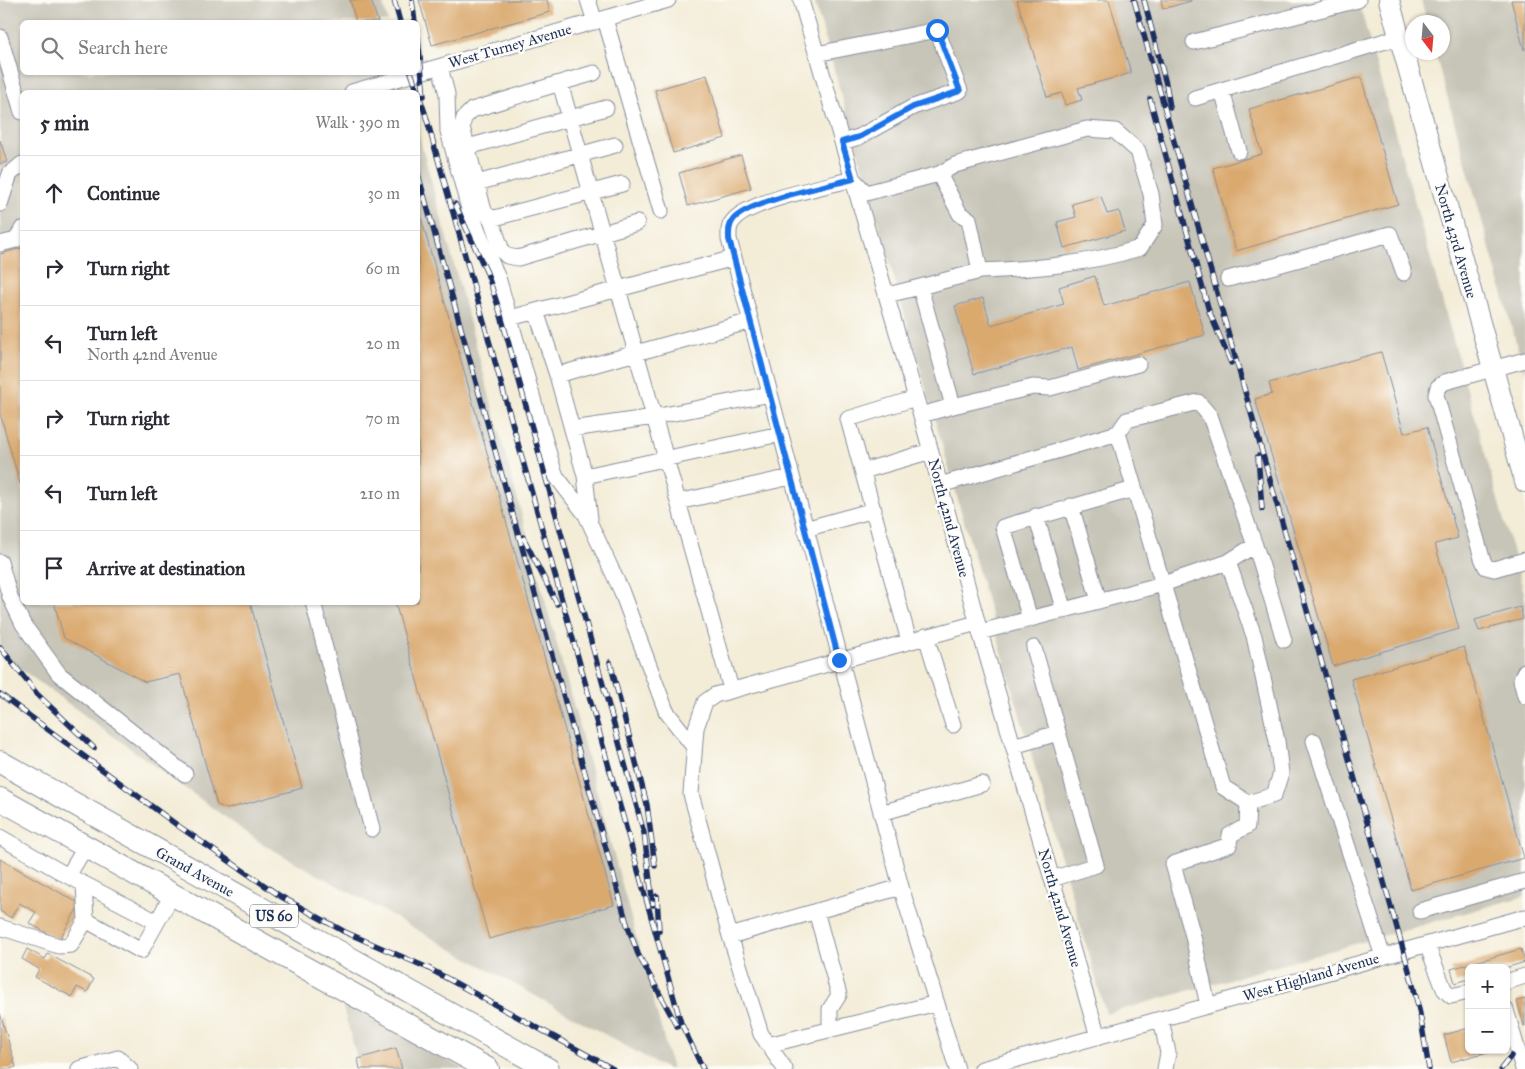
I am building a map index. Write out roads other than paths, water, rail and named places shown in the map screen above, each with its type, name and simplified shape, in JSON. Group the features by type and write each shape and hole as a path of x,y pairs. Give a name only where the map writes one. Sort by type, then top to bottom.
{"highway":[{"name":"Grand Avenue","path":"0,762 548,1069"},
{"name":"Grand Avenue","path":"0,799 488,1069"}],"main road":[{"name":"North 43rd Avenue","path":"1389,0 1525,481"}],"street":[{"path":"588,0 600,20 661,211"},
{"name":"West Turney Avenue","path":"420,73 668,0"},
{"name":"North 42nd Avenue","path":"800,0 887,295 978,628 1098,1037"},
{"path":"1194,42 1329,3 1358,0"},
{"path":"816,54 937,30 960,91 913,107 859,137 842,142"},
{"path":"0,37 20,105"},
{"path":"1195,98 1399,37"},
{"path":"440,67 447,94 448,131 469,209 499,281 553,468 561,482 582,507 590,522 621,590 666,711 694,746"},
{"path":"594,73 468,113 462,124 484,211 491,219 502,250 510,258 518,258 637,223"},
{"name":"West Turney Avenue","path":"359,90 412,75"},
{"path":"560,83 731,689"},
{"path":"1222,90 1239,151"},
{"path":"468,147 606,108"},
{"path":"887,295 980,271 1036,269 1111,256 1140,248 1155,225 1151,194 1138,151 1115,131 1087,129 955,165 940,174 866,192 853,179 752,207 732,221 729,230 750,321 839,660 901,887 957,1069"},
{"path":"477,184 615,146"},
{"path":"0,204 10,174 20,166"},
{"path":"940,174 960,214 969,219 980,271"},
{"path":"491,219 622,184"},
{"path":"0,244 16,240 20,233"},
{"path":"1228,279 1390,234 1404,273"},
{"path":"510,318 734,258"},
{"path":"920,288 953,406"},
{"path":"536,311 557,374 585,476 590,522"},
{"path":"557,374 750,321"},
{"path":"1525,360 1445,382 1438,386 1436,395 1486,567 1494,569 1525,560"},
{"path":"921,415 1033,387 1050,388 1138,364"},
{"path":"572,428 654,417 770,394"},
{"path":"909,640 848,419 916,398"},
{"path":"940,485 1118,433 1127,420 1198,402 1210,416 1255,545 1284,640"},
{"path":"1118,433 1223,787 1248,803"},
{"path":"585,476 780,434"},
{"path":"863,471 931,451"},
{"path":"678,502 792,477"},
{"path":"1030,620 1003,527 1070,506 1134,489"},
{"path":"1070,506 1099,601"},
{"path":"805,529 874,510"},
{"path":"1036,516 1064,611"},
{"path":"785,1069 768,1045 755,1016 693,805 691,780 696,728 705,702 715,695 731,689 909,640 1030,620 1164,584 1228,562 1255,545"},
{"path":"0,562 10,597 23,624 59,674 185,774"},
{"path":"1228,562 1254,636 1277,741 1281,773 1274,794 1248,803"},
{"path":"314,605 372,829"},
{"path":"926,636 954,725"},
{"path":"1034,648 1096,865 1052,879"},
{"path":"1525,671 1521,680 1525,696"},
{"path":"1013,746 1058,733"},
{"path":"1314,740 1383,957"},
{"path":"881,813 982,784"},
{"path":"1208,1006 1201,982 1193,936 1173,864 1229,845 1230,835 1247,826 1248,803"},
{"path":"0,838 157,922"},
{"path":"68,876 86,846"},
{"path":"1420,911 1525,880"},
{"path":"0,927 59,946 71,945 86,920 84,884"},
{"path":"730,936 901,887"},
{"path":"86,920 141,950 172,895"},
{"path":"816,911 839,995 830,1009 830,1030"},
{"name":"West Highland Avenue","path":"982,1069 1525,918"},
{"path":"1427,945 1444,989 1451,996 1465,993"},
{"path":"1510,981 1525,976"},
{"path":"768,1045 937,1003"},
{"path":"1161,1019 1168,1053 1165,1069"},
{"path":"1510,1024 1523,1069"},
{"path":"79,1069 118,1058 130,1069"}],"railway":[{"path":"394,0 399,20"},
{"path":"412,0 415,20"},
{"path":"1134,0 1412,981 1420,1014 1429,1069"},
{"path":"1144,0 1166,84 1170,107"},
{"path":"420,57 424,96"},
{"path":"412,75 417,90"},
{"path":"420,98 681,1023 703,1069"},
{"path":"1150,99 1209,311 1231,363"},
{"path":"420,181 627,924 638,954 677,1026"},
{"path":"455,204 487,273 500,312 644,833 653,905"},
{"path":"1258,456 1262,509"},
{"path":"523,537 557,604"},
{"path":"0,647 37,694 94,748"},
{"path":"610,662 647,805 655,866"},
{"path":"0,694 177,825 280,896 345,932 428,968 613,1069"},
{"path":"657,896 659,931"},
{"path":"1501,1069 1511,1056"}]}
